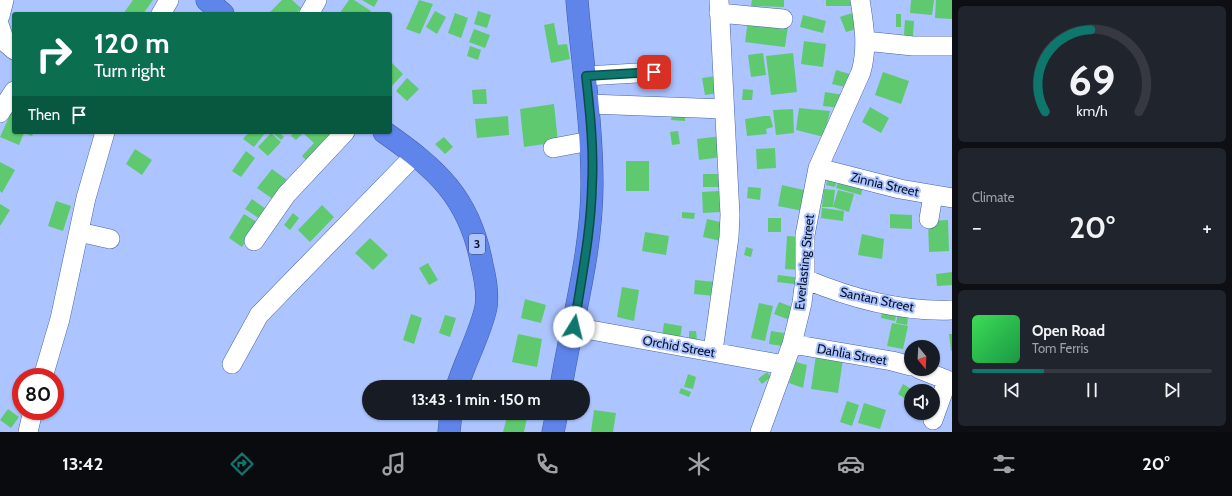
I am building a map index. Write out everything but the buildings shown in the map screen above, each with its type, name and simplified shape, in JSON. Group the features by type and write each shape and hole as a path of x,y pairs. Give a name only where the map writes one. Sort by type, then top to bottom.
{"highway":[{"path":"207,0 222,12"},
{"path":"562,380 567,349 574,327 588,231 592,185 589,104 577,0"},
{"name":"3","path":"387,134 416,154 450,188 464,210 474,230 485,278 486,306 460,380"},
{"path":"449,432 450,420"},
{"path":"553,432 555,420"}],"street":[{"path":"0,16 4,0"},
{"path":"162,12 169,0"},
{"path":"310,12 317,0"},
{"name":"Everlasting Street","path":"760,432 792,344 802,303 805,279 805,235 818,168 861,72 865,56 866,41 860,0"},
{"path":"713,352 730,222 719,7 783,19"},
{"path":"0,27 5,42 12,48"},
{"path":"866,41 913,46 952,46"},
{"path":"586,76 654,72"},
{"path":"0,113 12,94"},
{"path":"589,104 724,109"},
{"path":"45,368 60,319 86,198 104,134"},
{"path":"254,241 286,195 343,134"},
{"path":"553,148 590,141"},
{"path":"232,364 259,316 416,154"},
{"name":"Zinnia Street","path":"818,168 900,189 952,198"},
{"path":"929,219 932,195"},
{"path":"79,232 110,239"},
{"name":"Santan Street","path":"805,279 860,298 896,306 918,309 952,310"},
{"name":"Orchid Street","path":"574,327 784,365"},
{"name":"Dahlia Street","path":"792,344 904,364"},
{"path":"936,376 950,382 940,404"},
{"path":"28,432 31,420"}],"route":[{"path":"574,327 587,246 592,185 589,104 586,76 654,72"}]}
